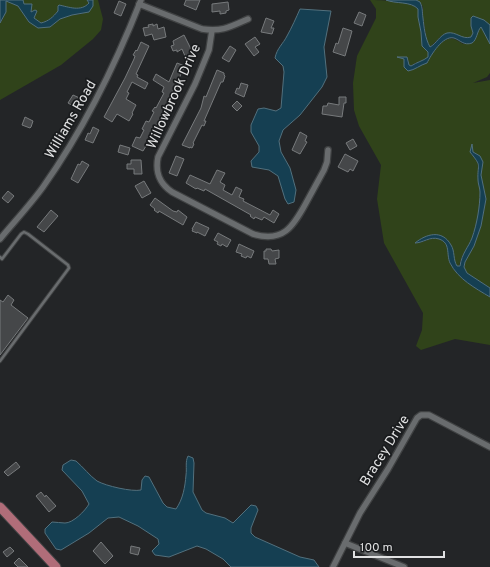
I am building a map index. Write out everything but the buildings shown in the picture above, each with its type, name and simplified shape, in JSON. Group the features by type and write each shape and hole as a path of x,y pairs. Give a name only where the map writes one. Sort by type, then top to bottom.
{"main road":[{"path":"0,507 53,566"}],"street":[{"name":"Willowbrook Drive","path":"140,2 202,29 212,30 209,50 195,84 158,157 156,169 163,185 172,192 253,234 260,236 275,236 287,231 296,221 324,170 327,162 328,150"},
{"name":"Williams Road","path":"0,239 43,186 78,131 108,78 140,2"},
{"path":"212,30 225,29 248,19"},
{"name":"Bracey Drive","path":"333,567 364,507 417,418 421,415 429,415 490,447"},
{"path":"345,543 404,567"}],"lane":[{"path":"0,361 69,268 68,264 24,232 1,259"}],"green space":[{"path":"23,0 87,0 89,3 82,8 58,6 58,11 49,20 41,23 33,18 36,14 28,8"},
{"path":"93,0 98,0 103,19 101,30 93,39 61,65 0,100 0,23 3,19 6,1 18,6 29,22 50,27 60,19 72,15 82,14 93,6"},
{"path":"370,0 409,4 418,9 422,46 428,52 428,57 411,66 410,65 413,70 420,65 427,63 434,50 442,42 454,39 463,44 475,39 481,27 490,44 490,73 487,77 473,83 490,80 490,288 467,273 464,267 481,226 486,199 481,175 482,162 480,156 470,152 478,163 478,180 480,190 478,215 474,233 459,266 455,263 451,245 435,234 420,243 436,238 446,243 450,264 458,274 468,283 490,297 490,345 455,339 421,350 416,346 422,330 423,313 384,243 377,199 381,165 359,126 354,110 353,83 357,56 376,18 376,9","holes":["398,57 408,59 409,64 405,59"]},
{"path":"416,0 490,0 490,25 472,18 471,26 473,33 471,37 467,38 449,33 441,36 429,47 423,17 423,7 420,2"}],"water":[{"path":"0,0 23,0 24,4 32,4 31,12 35,10 37,11 34,18 41,23 49,20 58,11 59,5 79,8 86,6 89,3 87,0 93,0 93,6 89,12 60,19 50,27 38,28 29,22 18,6 6,1 6,12 0,23"},
{"path":"386,0 416,0 420,2 425,32 430,47 447,33 453,33 468,38 471,37 473,33 471,18 473,16 484,20 490,25 490,44 481,27 472,43 464,43 454,38 450,38 438,46 427,63 408,71 404,67 404,59 397,57 407,57 409,65 411,66 428,57 428,52 422,46 418,9 415,6"},
{"path":"300,9 331,11 324,47 327,77 322,87 300,115 283,130 279,141 281,152 290,168 296,190 294,202 288,204 278,176 269,170 252,167 251,161 259,152 259,146 251,132 251,125 258,109 264,108 276,111 281,108 284,72 283,66 275,58 277,51 289,33"},
{"path":"472,144 473,152 480,156 483,162 481,175 486,199 481,226 464,267 467,273 490,288 490,297 467,283 453,269 449,260 447,246 443,241 433,238 415,243 429,235 439,235 443,237 451,245 456,264 457,266 460,266 462,258 474,233 479,203 480,190 478,180 478,163 470,152"},
{"path":"188,456 193,458 193,492 202,510 206,513 225,518 233,523 251,505 256,506 258,510 251,528 251,533 255,537 300,557 314,560 319,567 231,567 223,559 206,549 197,546 169,557 155,555 152,551 159,544 158,539 138,526 119,517 108,518 89,533 61,550 56,549 45,533 45,529 52,522 65,523 72,521 85,510 89,504 82,491 62,470 63,465 71,460 76,461 97,481 119,488 141,490 142,480 145,476 149,477 163,503 167,507 176,509 182,497"}]}
